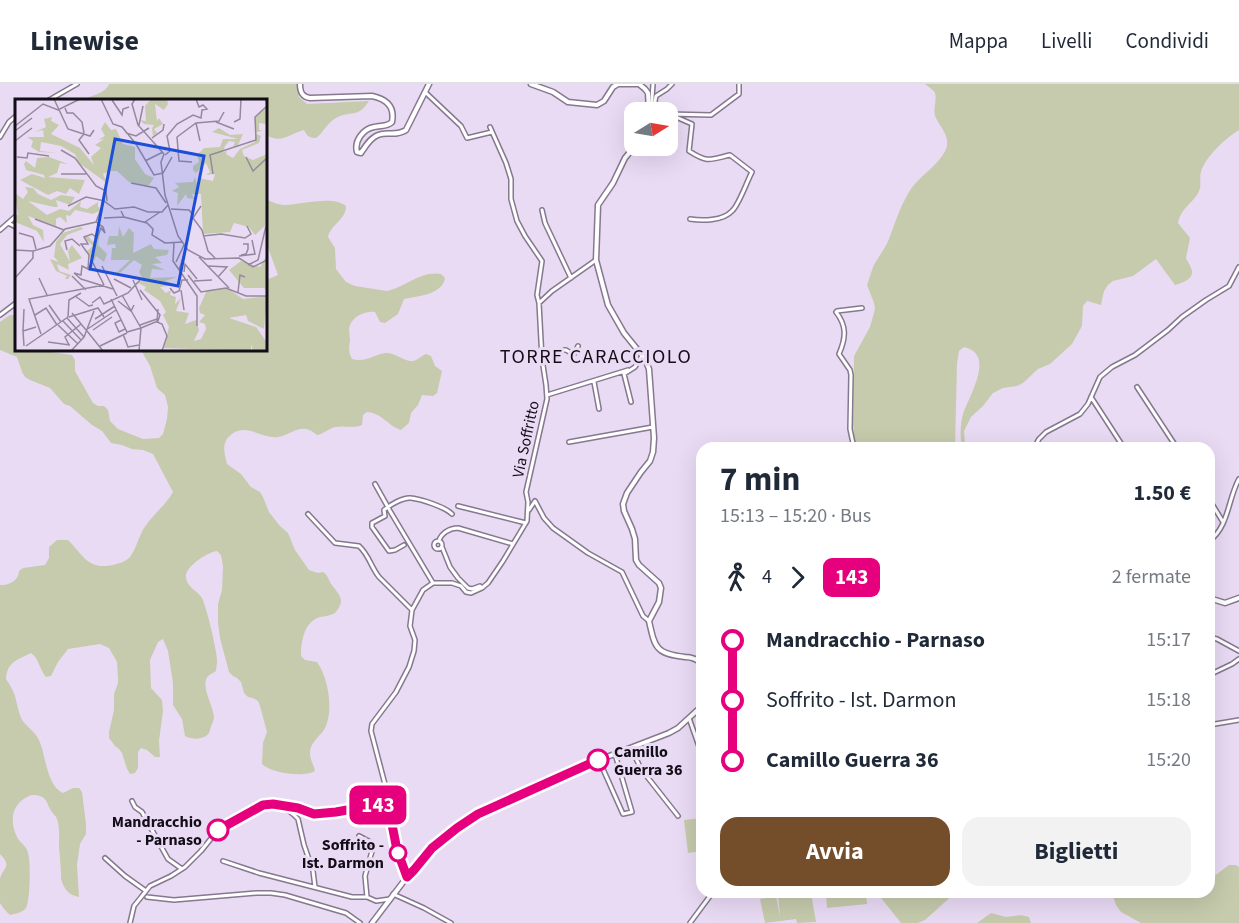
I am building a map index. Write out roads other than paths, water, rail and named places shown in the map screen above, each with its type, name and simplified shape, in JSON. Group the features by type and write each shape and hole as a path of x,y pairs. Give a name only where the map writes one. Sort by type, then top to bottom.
{"street":[{"path":"51,99 77,84"},
{"path":"300,84 301,93 310,99 372,96 381,98 390,105 393,115 392,122 386,126 372,127 365,131 356,148 359,153 372,138 378,135 396,134 406,130 429,84"},
{"path":"531,84 553,92 568,102 597,105 618,84 639,84 648,93 649,102"},
{"path":"651,102 653,84"},
{"path":"655,102 656,96 672,84"},
{"path":"678,114 711,114 739,94 739,84"},
{"path":"425,92 461,126 467,138 492,132"},
{"path":"0,137 15,117"},
{"path":"678,118 692,124 689,151 707,160 730,155 752,172 734,210 727,215 703,222 690,219"},
{"name":"Via Soffritto","path":"482,588 492,577 526,523 528,502 526,492 547,399 537,295 542,261 517,221 511,199 511,179 490,127"},
{"path":"627,156 614,183 598,204 596,260 608,305 618,324 647,362 654,438 652,458 627,493 623,504 635,539 636,560 659,583 661,588 659,602 650,621 655,643 663,652 670,655 696,660"},
{"path":"542,210 545,223 572,278"},
{"path":"0,230 15,217"},
{"path":"8,223 15,226"},
{"path":"539,303 596,260"},
{"path":"1037,442 1046,432 1080,414 1100,377 1112,366 1135,355 1198,305 1229,286 1239,267"},
{"path":"0,315 15,304"},
{"path":"853,442 850,429 851,375 839,354 845,332 836,312 862,308"},
{"path":"543,363 556,357 562,350 575,353 578,346"},
{"path":"547,395 628,370 635,367 642,356"},
{"path":"628,370 624,374 631,402"},
{"path":"594,382 599,409"},
{"path":"1137,387 1173,442"},
{"path":"1091,397 1120,442"},
{"path":"569,442 653,427"},
{"path":"1215,535 1223,522 1239,479"},
{"path":"375,484 433,584"},
{"path":"404,545 389,551 372,527 372,524 385,516 384,510 405,499 412,498 444,508 452,514"},
{"path":"528,512 535,501 544,518 554,528 588,553 622,572 643,616 650,621"},
{"path":"458,506 526,523"},
{"path":"1215,509 1223,522"},
{"path":"308,514 335,543 358,546 362,549 368,556 374,571 412,610"},
{"path":"482,588 480,586 468,588 452,571 440,537 458,528 513,544"},
{"path":"440,541 435,543 435,547 438,549 442,547"},
{"path":"407,877 397,850 385,782 371,731 372,724 396,692 409,667 415,640 410,626 412,610 423,590 433,584 457,584 466,592 471,593 482,588"},
{"path":"1215,600 1225,603 1239,598"},
{"path":"1215,638 1239,651"},
{"path":"1215,672 1239,659"},
{"path":"372,923 432,848 478,814 599,760 670,733 696,712"},
{"path":"689,718 696,738"},
{"path":"1215,723 1239,720"},
{"path":"631,748 641,769 678,816"},
{"path":"599,760 623,814 632,812 615,754"},
{"path":"132,801 135,807 142,812 168,860 182,869"},
{"path":"130,923 134,906 150,886 182,869 218,830 263,805 273,804 298,808 314,814 388,804"},
{"path":"282,806 298,819 313,871 315,887"},
{"path":"359,836 374,844 366,876 367,897"},
{"path":"105,858 146,891"},
{"path":"223,861 352,897 367,897 376,901 390,899"},
{"path":"147,897 174,900 271,893 346,913 360,923"},
{"path":"393,894 451,923"},
{"path":"690,923 709,898"}],"place":[{"name":"Camillo Guerra 36","path":"598,760"},
{"name":"Mandracchio - Parnaso","path":"218,830"},
{"name":"Soffrito - Ist. Darmon","path":"398,853"}],"district":[{"name":"TORRE CARACCIOLO","path":"596,356"}]}
